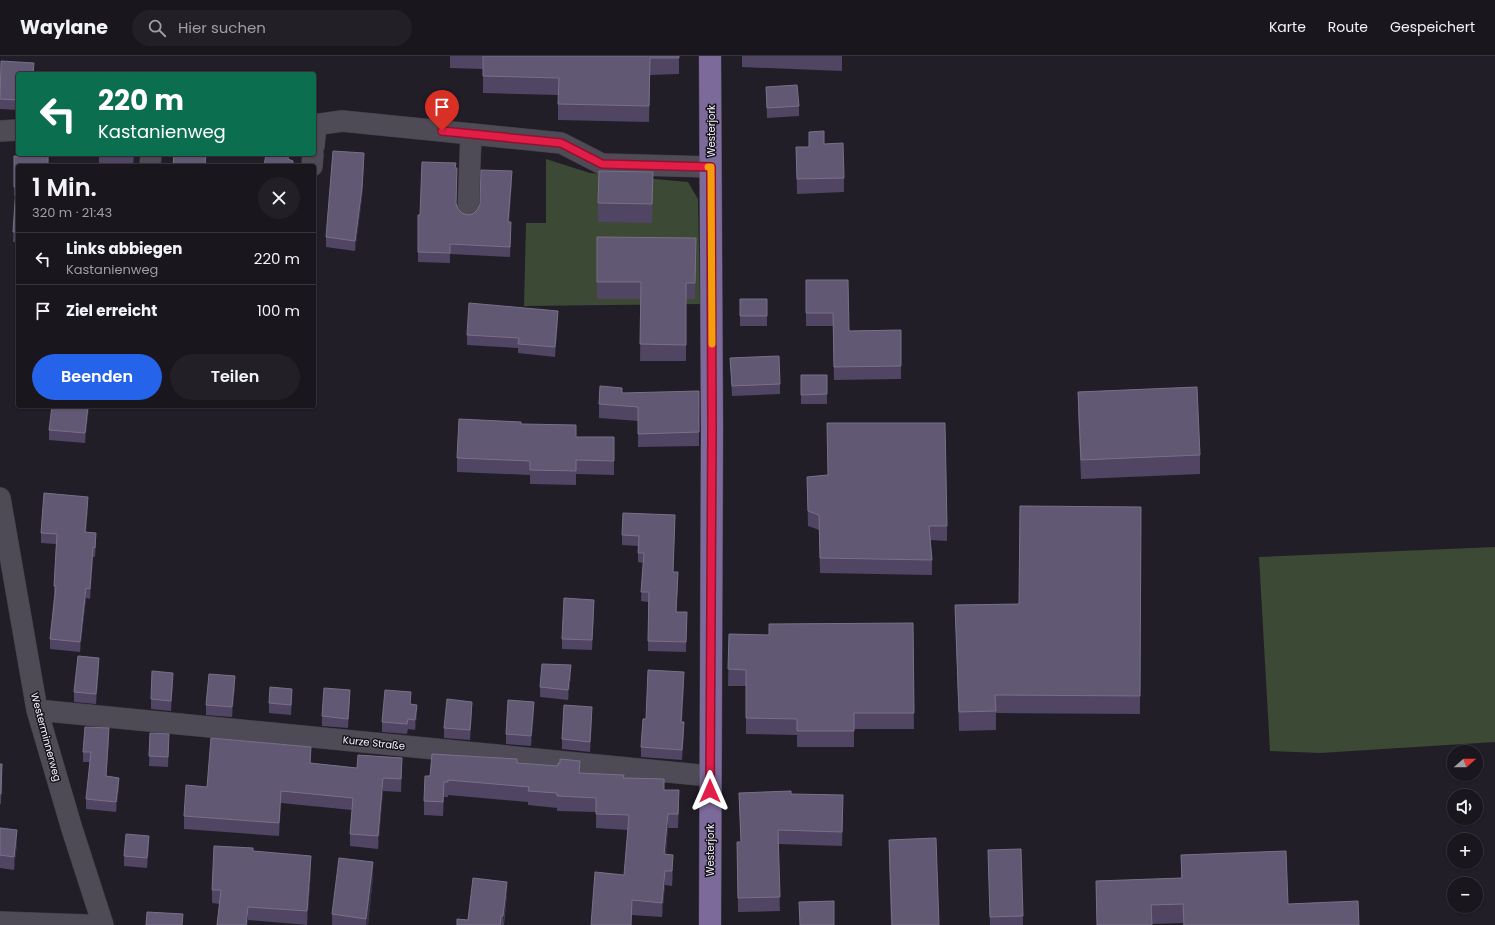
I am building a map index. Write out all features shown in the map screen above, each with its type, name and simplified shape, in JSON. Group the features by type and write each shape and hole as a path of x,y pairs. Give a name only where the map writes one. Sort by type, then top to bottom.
{"main road":[{"name":"Westerjork","path":"710,56 712,437 710,925"}],"street":[{"path":"316,125 342,121 561,143 602,164 711,167"},
{"path":"0,131 16,130"},
{"path":"468,213 471,134"},
{"name":"Westerminnerweg","path":"0,498 37,710 72,829 103,925"},
{"name":"Kurze Straße","path":"37,710 710,776"},
{"path":"0,922 86,925"}],"green space":[{"path":"546,159 590,173 688,182 698,199 700,304 524,306 526,223 546,223"},
{"path":"1495,547 1495,742 1320,753 1270,751 1259,557"}],"building":[{"path":"483,56 679,56 679,58 650,58 649,106 558,104 559,78 483,76"},
{"path":"1,61 34,63 33,72 16,72 16,100 0,99"},
{"path":"797,85 799,106 767,108 766,87"},
{"path":"824,131 824,144 843,143 844,178 797,179 796,147 809,147 809,132"},
{"path":"333,151 364,153 362,188 355,241 326,237"},
{"path":"14,156 48,156 48,164 16,164 16,187 14,187"},
{"path":"174,156 206,156 205,164 173,164"},
{"path":"266,156 289,156 288,159 293,161 293,164 264,164"},
{"path":"422,162 456,163 456,203 458,209 462,213 468,215 473,214 478,209 480,204 481,170 512,171 508,222 511,222 510,247 450,244 450,253 418,252 418,215 420,215"},
{"path":"599,171 653,172 652,204 598,203"},
{"path":"16,187 16,232 13,232"},
{"path":"597,237 696,238 695,283 686,283 686,345 640,344 641,282 597,282"},
{"path":"806,280 848,280 849,331 901,330 901,366 834,367 833,313 806,313"},
{"path":"740,299 767,299 767,316 740,316"},
{"path":"469,303 558,311 555,347 518,344 519,338 467,335"},
{"path":"779,356 780,384 732,386 730,358"},
{"path":"801,375 827,375 827,394 801,395"},
{"path":"600,386 622,388 622,393 699,391 699,432 638,434 638,407 599,404"},
{"path":"1197,387 1200,455 1081,460 1078,392"},
{"path":"52,408 88,408 85,433 49,430"},
{"path":"459,419 521,422 521,424 576,425 576,437 614,437 614,461 576,460 576,471 530,470 530,461 457,458"},
{"path":"827,423 945,423 947,526 929,526 932,560 820,558 819,515 808,511 807,477 828,475"},
{"path":"44,493 88,497 85,532 96,533 95,548 93,547 90,589 86,588 80,642 50,639 56,586 54,586 57,534 41,533"},
{"path":"1020,506 1141,507 1140,696 995,695 996,711 959,712 955,605 1019,604"},
{"path":"623,513 675,515 673,572 678,572 676,612 687,612 686,642 648,641 649,592 641,592 644,553 638,553 639,536 622,535"},
{"path":"564,598 594,600 592,640 562,639"},
{"path":"913,623 914,713 854,713 854,731 797,731 797,719 746,718 746,670 728,669 729,634 769,635 769,624"},
{"path":"78,656 99,658 96,694 74,692"},
{"path":"542,664 571,665 568,690 540,687"},
{"path":"648,670 684,672 681,722 684,722 682,750 641,747 643,719 646,719"},
{"path":"152,671 173,673 171,701 151,699"},
{"path":"209,674 235,676 232,707 206,705"},
{"path":"270,687 292,689 291,705 269,703"},
{"path":"324,688 350,690 348,719 322,716"},
{"path":"385,690 411,692 410,704 417,705 415,720 408,719 407,724 382,722"},
{"path":"447,699 472,702 470,730 444,728"},
{"path":"508,700 534,702 531,736 506,734"},
{"path":"564,705 592,707 590,742 562,739"},
{"path":"85,727 109,728 106,776 119,778 116,802 86,799 91,752 83,752"},
{"path":"150,733 169,734 168,757 149,756"},
{"path":"211,738 311,747 310,763 357,768 358,755 402,758 401,779 383,778 378,836 350,834 353,798 281,791 279,823 184,816 186,785 207,787"},
{"path":"432,754 517,759 517,763 558,766 560,759 580,761 579,773 624,775 623,778 664,779 664,790 679,790 678,814 668,814 664,854 673,855 672,871 665,871 662,903 632,900 631,925 591,925 595,872 624,875 629,815 596,814 596,798 557,796 557,793 528,791 529,787 448,780 448,782 444,782 443,802 424,801 425,776 430,776"},
{"path":"0,764 2,764 1,794 0,794"},
{"path":"791,791 791,794 843,795 842,832 778,830 780,897 738,898 737,842 741,842 739,793"},
{"path":"0,828 17,830 14,857 0,855"},
{"path":"126,834 149,836 147,858 124,856"},
{"path":"936,838 939,925 892,925 889,840"},
{"path":"214,846 253,848 253,851 311,856 307,911 248,907 246,925 217,925 221,890 212,890"},
{"path":"1021,849 1023,916 990,917 988,850"},
{"path":"1286,851 1288,904 1358,901 1359,925 1184,925 1183,904 1151,905 1152,925 1097,925 1096,881 1182,878 1181,855"},
{"path":"339,858 373,862 366,919 332,914"},
{"path":"473,878 507,882 503,916 501,916 500,925 457,925 457,919 468,920"},
{"path":"834,901 834,925 800,925 799,902"},
{"path":"147,912 183,914 182,925 146,925"}],"slow traffic":[{"path":"708,167 711,167 712,344"}],"route":[{"path":"442,131 561,143 602,164 711,167 712,429 710,791"}]}
